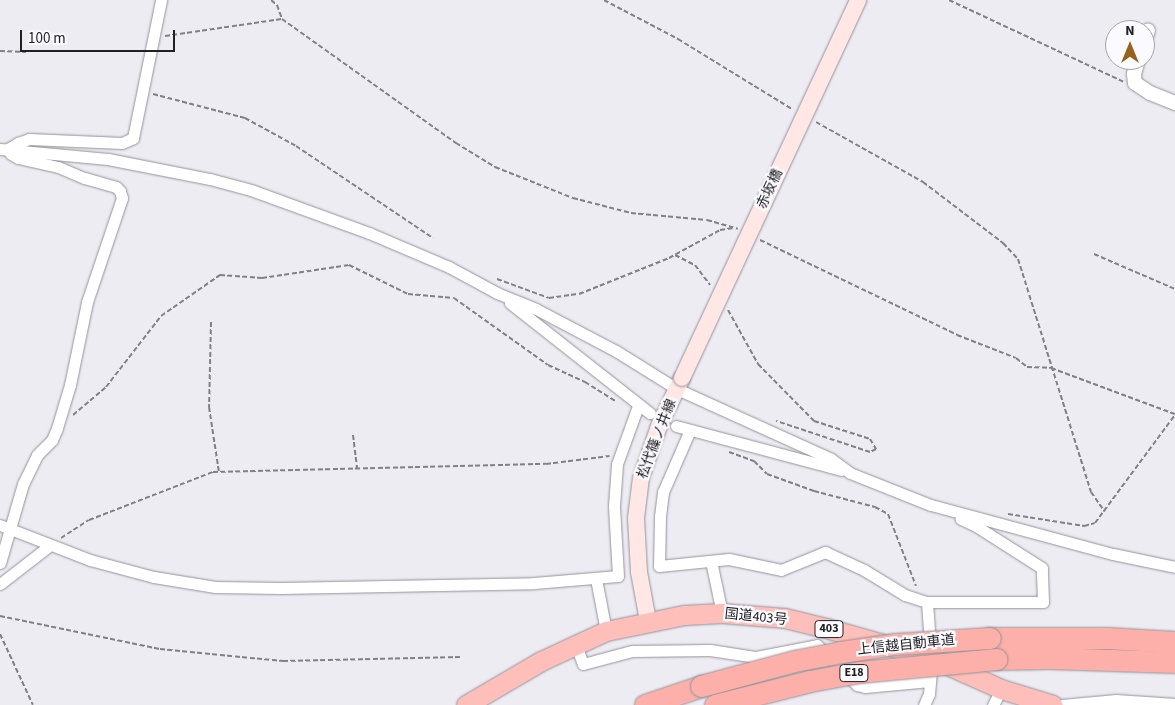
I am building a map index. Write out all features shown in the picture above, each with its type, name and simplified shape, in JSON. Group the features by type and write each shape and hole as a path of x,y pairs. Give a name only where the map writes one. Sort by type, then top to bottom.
{"highway":[{"name":"国道403号","path":"466,705 541,661 606,631 684,615 722,613 785,618 932,658 997,697 1053,705"},
{"name":"上信越自動車道","path":"645,705 701,686 794,661 896,644 990,638 1106,638 1175,642"},
{"name":"上信越自動車道","path":"714,705 800,683 860,672 996,659 1058,658 1175,662"}],"main road":[{"name":"赤坂橋","path":"679,383 858,0"},
{"name":"松代篠ノ井線","path":"648,621 639,572 636,518 641,478 660,426 679,383"}],"street":[{"path":"4,149 18,142 30,139 126,143 136,135 161,0"},
{"path":"1135,70 1135,83 1150,93 1175,104"},
{"path":"4,149 108,159 210,179 251,190 369,233 449,267 496,293 536,310 831,459 850,473"},
{"path":"0,563 4,527 37,456 52,440 57,428 70,385 87,302 122,198 120,191 116,187 84,178 58,167 18,158 4,149"},
{"path":"496,293 550,333 636,410 650,413"},
{"path":"4,527 49,546 90,560 154,577 215,587 281,588 534,583 618,576 614,506 617,464 636,410"},
{"path":"676,426 850,473 932,505 976,526 1042,568 1042,602 924,601 905,595 864,570 825,552 782,570 729,559 659,566 660,516 663,492 690,430"},
{"path":"932,505 1113,554 1175,567"},
{"path":"0,584 49,546"},
{"path":"711,561 722,613"},
{"path":"596,579 606,631"},
{"path":"924,601 932,658 930,680 924,705"},
{"path":"576,645 583,664 632,651 710,650 756,656 817,645 857,685 865,686 930,680"},
{"path":"1062,705 1116,700 1175,704"}],"path":[{"path":"271,0 277,5 282,19 456,143 495,167 582,201 630,213 707,220 745,232"},
{"path":"604,0 678,39 795,110"},
{"path":"949,0 1124,82 1135,83"},
{"path":"155,37 282,19"},
{"path":"0,51 26,52"},
{"path":"144,94 152,94 246,118 296,146 433,238"},
{"path":"812,120 923,182 1003,243 1018,259 1090,492 1105,512"},
{"path":"492,278 548,298 579,294 675,255 720,230 736,228"},
{"path":"754,237 956,335 1016,358 1027,367 1051,368 1175,414 1105,512 1095,523 1084,526 1006,514"},
{"path":"1094,254 1175,288"},
{"path":"675,255 696,265 713,289"},
{"path":"57,428 106,387 161,316 220,275 262,278 349,265 408,294 454,298 548,365 585,382 636,410"},
{"path":"724,305 736,321 758,364 814,421 870,439 876,449 870,452 774,420"},
{"path":"211,322 209,407 219,472"},
{"path":"354,436 357,469"},
{"path":"728,452 754,461 767,474 814,491 875,507 888,514 924,601"},
{"path":"49,546 89,520 219,472 546,464 620,455"},
{"path":"0,616 160,649 283,660 460,657"},
{"path":"0,634 33,705"}]}
